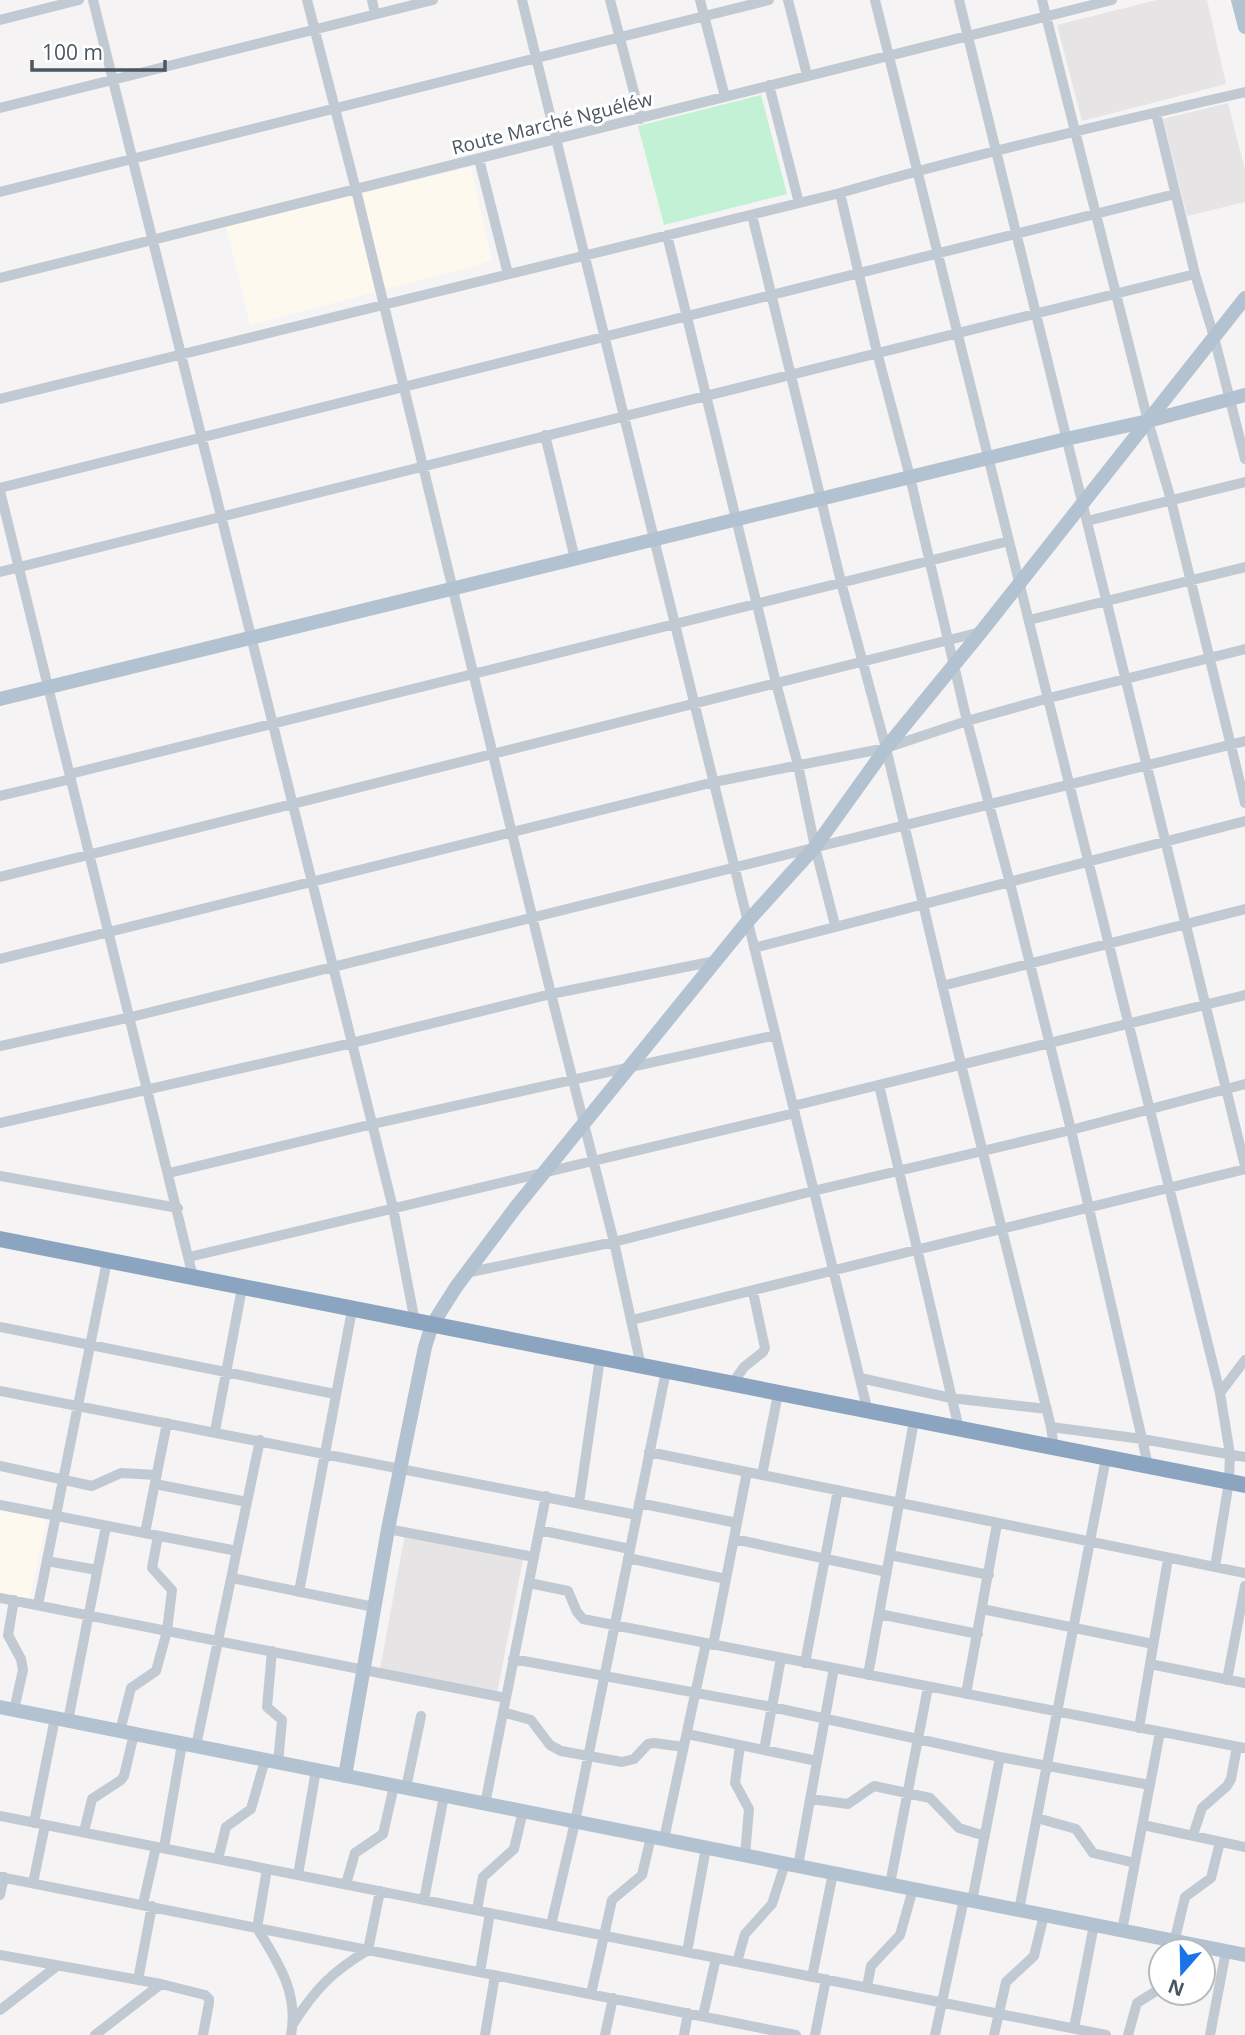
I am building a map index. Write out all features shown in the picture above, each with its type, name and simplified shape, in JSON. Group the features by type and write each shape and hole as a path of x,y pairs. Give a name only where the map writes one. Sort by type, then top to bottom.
{"highway":[{"path":"0,1239 1237,1484"}],"main road":[{"path":"1238,0 1245,27"},
{"path":"345,1776 388,1529 432,1325 466,1273 541,1175 748,921 815,847 886,748 1245,298"},
{"path":"0,699 1238,397"},
{"path":"4,1711 61,1719 1094,1925 1147,1938"},
{"path":"1217,1950 1245,1955"}],"street":[{"path":"0,20 79,0"},
{"path":"93,0 373,1124 393,1208 415,1322"},
{"path":"307,0 614,1242 641,1366"},
{"path":"372,0 375,14"},
{"path":"0,108 433,0"},
{"path":"522,0 868,1412"},
{"path":"610,0 641,118"},
{"path":"700,0 725,97"},
{"path":"0,191 769,0"},
{"path":"789,0 807,75"},
{"path":"875,0 1220,1393 1237,1484 1215,1567"},
{"path":"632,1320 1089,1209 1245,1167 959,0"},
{"path":"1042,0 1115,294 1171,500 1245,803"},
{"name":"Route Marché Nguéléw","path":"0,278 1112,0"},
{"path":"769,85 799,203"},
{"path":"0,399 1245,92"},
{"path":"1156,113 1195,274 1214,337 1238,397 1245,459"},
{"path":"479,159 508,274"},
{"path":"840,193 967,721 1071,1130 1148,1465"},
{"path":"193,1278 0,489 403,385 1175,194"},
{"path":"752,215 841,582 886,748 903,827 1047,1409 1054,1448"},
{"path":"667,235 776,682 799,765 815,847 835,925"},
{"path":"0,572 1195,274"},
{"path":"545,435 575,559"},
{"path":"1087,521 1245,482"},
{"path":"0,796 273,724 1009,541"},
{"path":"1029,620 1245,567"},
{"path":"0,877 981,632"},
{"path":"0,959 713,782 886,748 1049,698 1245,649"},
{"path":"0,1046 131,1017 1245,741"},
{"path":"754,948 1245,821"},
{"path":"942,986 1245,909"},
{"path":"0,1123 352,1043 551,994 715,961"},
{"path":"189,1257 594,1162 879,1085 1245,995"},
{"path":"169,1173 373,1124 776,1035"},
{"path":"466,1273 614,1242 813,1191 1071,1130 1245,1084"},
{"path":"879,1085 959,1429"},
{"path":"0,1176 178,1208"},
{"path":"38,1605 107,1261"},
{"path":"215,1431 242,1288"},
{"path":"732,1384 744,1367 765,1348 753,1292"},
{"path":"299,1592 352,1310"},
{"path":"0,1327 335,1394"},
{"path":"579,1503 600,1358"},
{"path":"1220,1393 1245,1360"},
{"path":"551,1925 575,1822 666,1371"},
{"path":"859,1378 951,1398 1047,1409"},
{"path":"0,1391 637,1515"},
{"path":"761,1475 778,1394"},
{"path":"868,1675 914,1421"},
{"path":"145,1534 167,1423"},
{"path":"1051,1427 1142,1438 1245,1457"},
{"path":"138,1980 148,1905 160,1847 218,1641 260,1440"},
{"path":"649,1452 1245,1573"},
{"path":"1019,1910 1106,1458"},
{"path":"0,1466 92,1486 121,1473 247,1502"},
{"path":"591,1994 612,1900 642,1875 657,1838 710,1644 747,1472"},
{"path":"805,1663 838,1490"},
{"path":"485,1804 546,1496"},
{"path":"639,1503 737,1523"},
{"path":"0,1505 237,1552"},
{"path":"966,1694 997,1524"},
{"path":"33,1883 39,1824 106,1526"},
{"path":"388,1529 534,1557"},
{"path":"539,1530 726,1578"},
{"path":"84,1832 92,1799 124,1776 131,1688 156,1671 167,1631 173,1595 172,1590 152,1568 158,1536"},
{"path":"734,1539 887,1572"},
{"path":"890,1555 989,1575"},
{"path":"1139,1727 1168,1559"},
{"path":"47,1561 97,1570"},
{"path":"232,1577 374,1607"},
{"path":"528,1583 568,1591 583,1619 1241,1747 1231,1779 1227,1786 1202,1808 1193,1835"},
{"path":"1227,1679 1245,1586"},
{"path":"0,1598 506,1698"},
{"path":"4,1711 23,1670 21,1659 8,1635 14,1600"},
{"path":"982,1609 1153,1644"},
{"path":"879,1614 978,1634"},
{"path":"218,1859 226,1827 248,1813 253,1805 271,1761 282,1720 267,1707 272,1651"},
{"path":"764,1750 781,1658"},
{"path":"513,1659 772,1707 1000,1756 1150,1784"},
{"path":"1150,1664 1245,1683"},
{"path":"737,1962 745,1934 772,1904 792,1865 811,1799 835,1668"},
{"path":"890,1884 928,1687"},
{"path":"503,1712 531,1720 555,1749 622,1762 634,1759 648,1744 684,1747"},
{"path":"346,1884 355,1853 383,1833 421,1716"},
{"path":"1122,1931 1160,1732"},
{"path":"687,1734 817,1761"},
{"path":"740,1745 736,1783 749,1809 744,1856"},
{"path":"935,2035 985,1836 1000,1756"},
{"path":"298,1875 316,1770"},
{"path":"811,1799 848,1804 874,1786 908,1791 935,1801 959,1828 985,1836"},
{"path":"424,1900 444,1796"},
{"path":"477,1910 483,1877 514,1849 523,1811"},
{"path":"0,1816 942,2002 999,2014 1050,2029 1074,2028 1106,2035"},
{"path":"1037,1818 1076,1829 1093,1853 1135,1863"},
{"path":"1143,1825 1245,1847"},
{"path":"1175,1937 1185,1897 1211,1878 1220,1842"},
{"path":"687,1952 706,1848"},
{"path":"267,1869 257,1928 280,1965 290,1989 292,2029"},
{"path":"812,1977 833,1873"},
{"path":"0,1895 2,1877 703,2016 760,2031 796,2035"},
{"path":"867,1987 871,1966 900,1935 913,1889"},
{"path":"292,2029 310,1996 324,1981 368,1950 380,1891"},
{"path":"480,1972 490,1913"},
{"path":"995,2035 1006,1982 1034,1956 1044,1915"},
{"path":"1074,2028 1094,1925"},
{"path":"1210,2035 1226,1951"},
{"path":"0,1955 161,1984 205,1995 209,1998 203,2035"},
{"path":"703,2016 716,1958"},
{"path":"0,2010 57,1966"},
{"path":"485,2035 495,1975"},
{"path":"814,2035 826,1979"},
{"path":"95,2035 161,1984"},
{"path":"1128,2035 1137,2003 1147,1997"},
{"path":"605,2035 613,1998"},
{"path":"684,2035 688,2013"}],"shaded area":[{"path":"1157,0 1207,0 1226,84 1082,121 1057,25"},
{"path":"1228,103 1245,170 1245,202 1187,216 1163,119"},
{"path":"471,167 492,261 250,325 226,226"},
{"path":"0,1510 47,1520 29,1600 0,1594"},
{"path":"405,1534 523,1559 497,1694 380,1669"}],"green space":[{"path":"761,95 787,194 664,225 638,126"}]}
